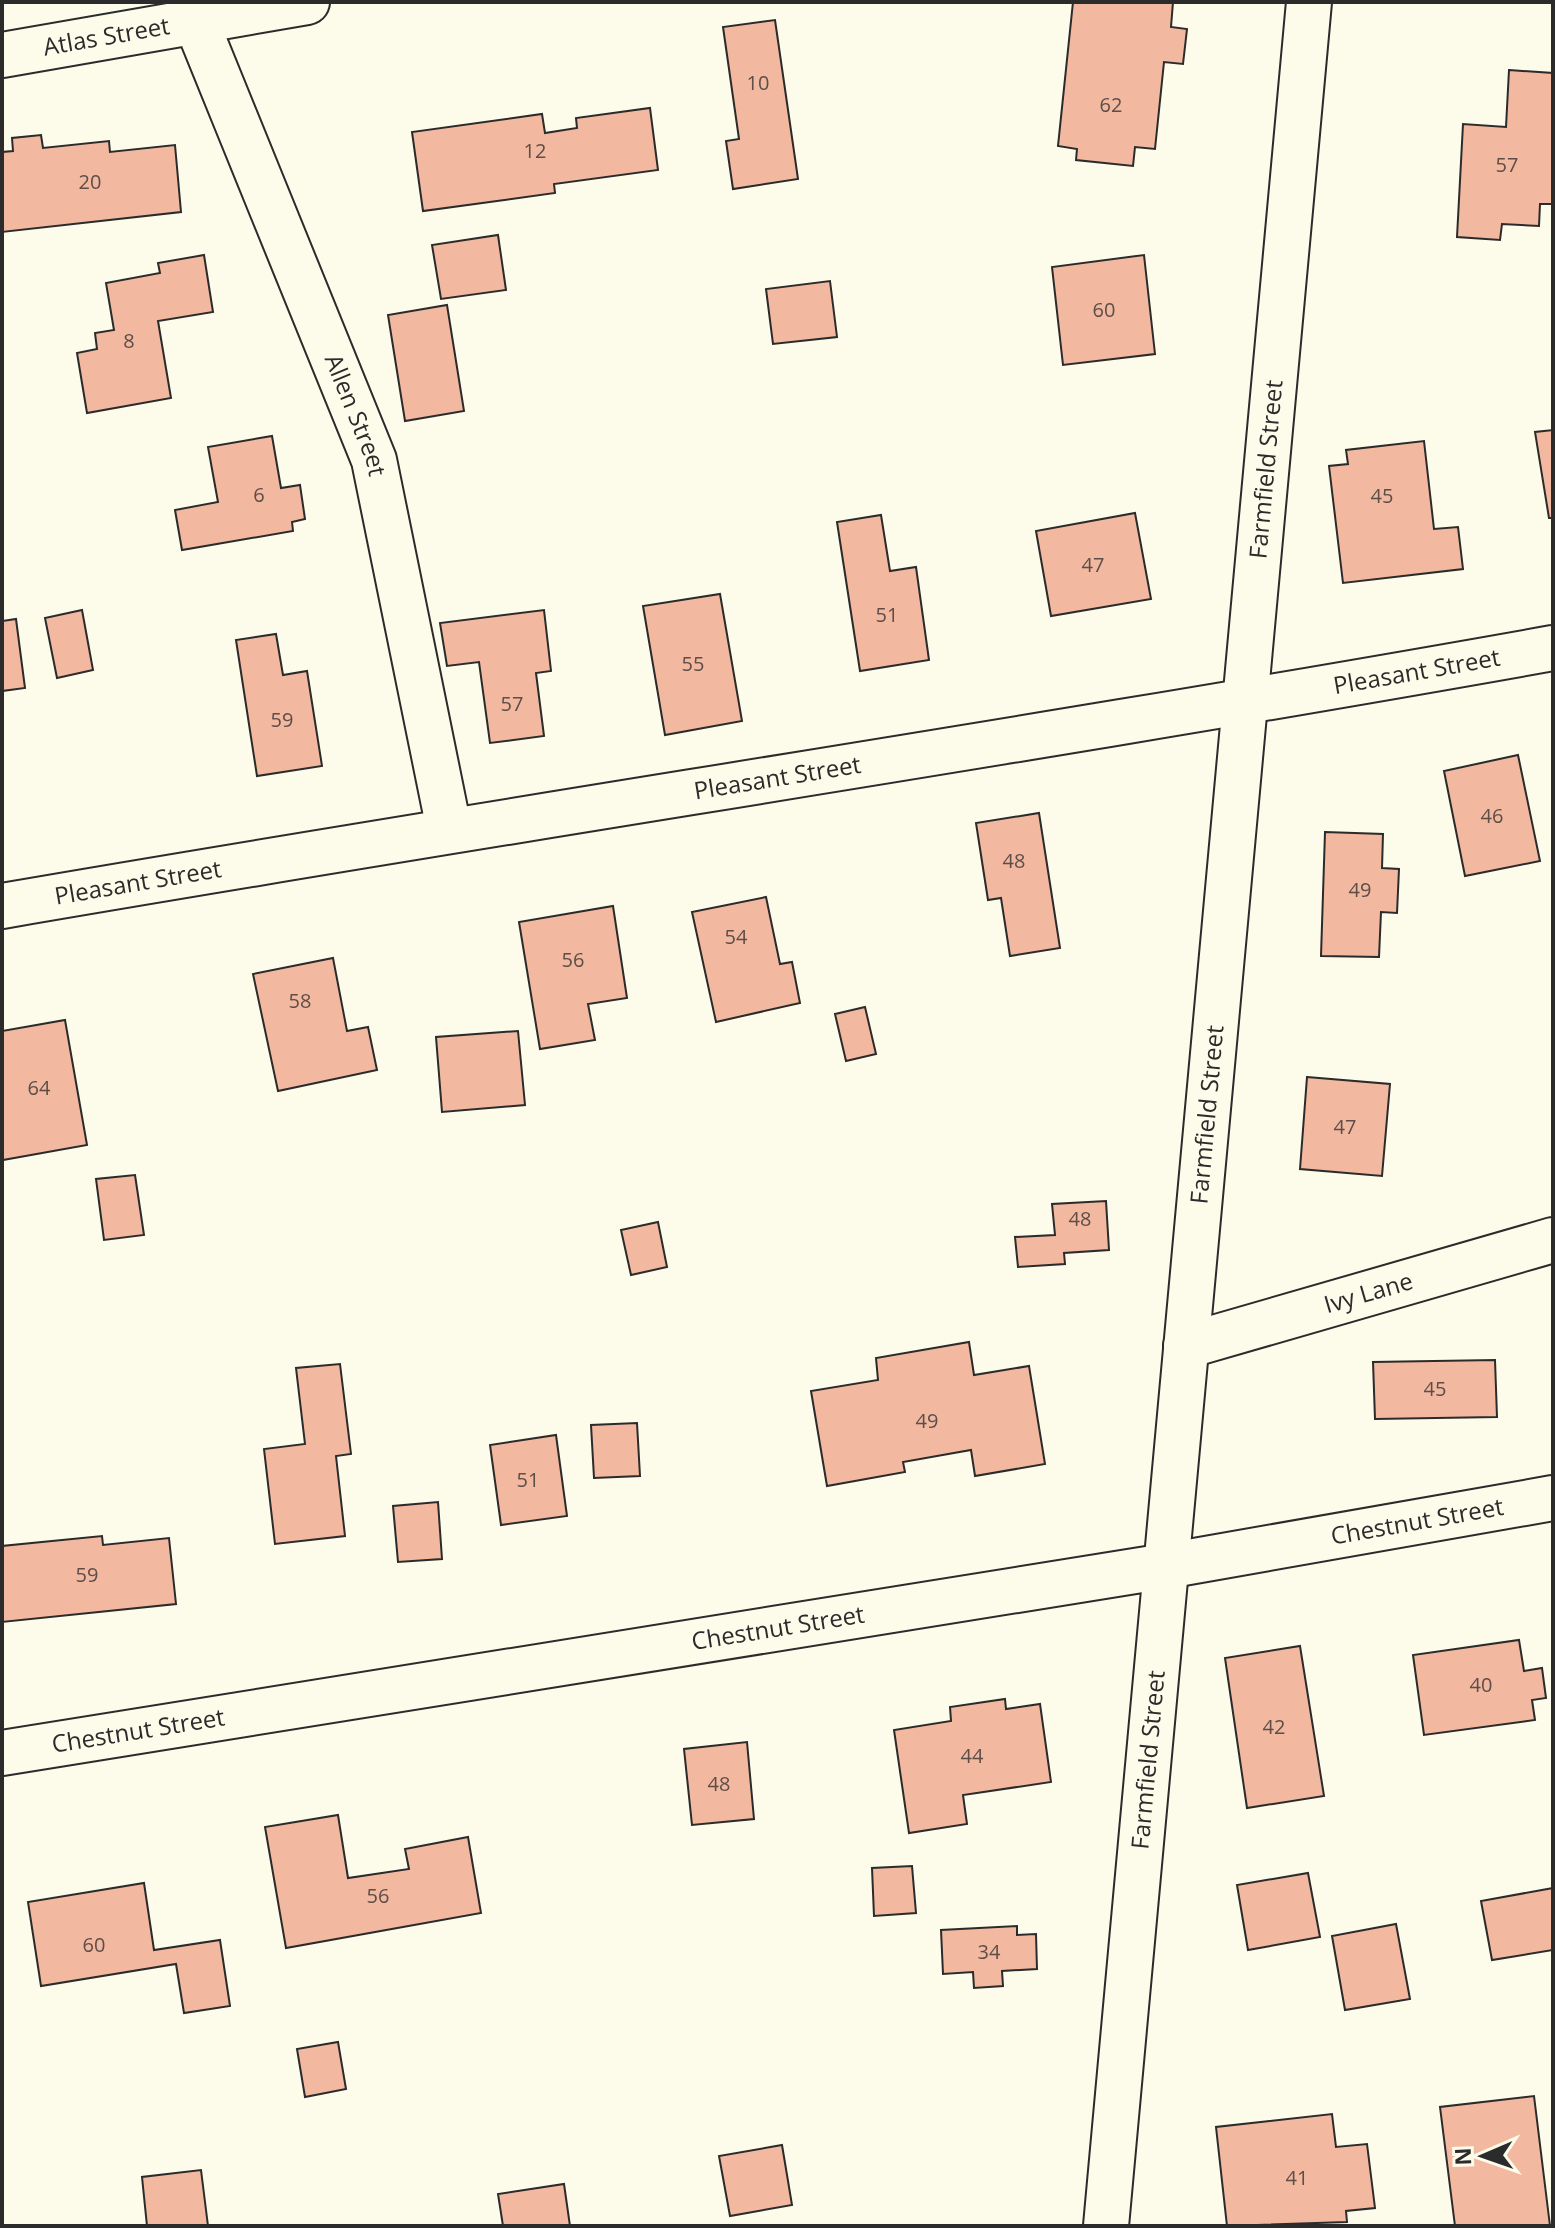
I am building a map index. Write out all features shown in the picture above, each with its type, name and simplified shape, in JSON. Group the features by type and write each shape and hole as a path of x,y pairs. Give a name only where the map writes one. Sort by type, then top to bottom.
{"street":[{"name":"Atlas Street","path":"2,55 193,11 307,2"},
{"name":"Farmfield Street","path":"1106,2226 1309,2"},
{"name":"Allen Street","path":"193,11 374,460 449,829"},
{"name":"Pleasant Street","path":"2,906 449,829 1245,703 1553,648"},
{"name":"Ivy Lane","path":"1186,1346 1553,1240"},
{"name":"Chestnut Street","path":"2,1753 1166,1566 1553,1498"}],"building":[{"path":"1073,2 1173,2 1171,27 1187,29 1183,64 1164,62 1155,149 1135,147 1133,166 1076,160 1077,149 1058,146"},
{"path":"775,20 798,179 733,189 726,141 739,139 723,27"},
{"path":"1509,70 1553,73 1553,204 1540,204 1539,226 1502,224 1500,240 1457,237 1463,124 1506,127"},
{"path":"650,108 658,170 554,184 555,193 423,211 412,132 542,114 545,133 577,128 576,118"},
{"path":"41,135 43,148 109,141 110,152 175,145 181,212 2,232 2,152 13,151 12,138"},
{"path":"498,235 506,290 441,299 432,245"},
{"path":"204,255 213,312 158,321 171,398 87,413 77,353 97,349 95,333 114,330 106,283 160,273 158,263"},
{"path":"1144,255 1155,354 1063,365 1052,267"},
{"path":"830,281 837,337 773,344 766,289"},
{"path":"447,305 464,411 405,421 388,315"},
{"path":"1553,430 1553,518 1549,518 1535,432"},
{"path":"272,436 281,488 300,485 305,519 292,522 293,531 182,550 175,510 218,502 208,447"},
{"path":"1424,441 1434,529 1458,527 1463,569 1343,583 1329,466 1348,464 1346,450"},
{"path":"1135,513 1151,599 1051,616 1036,531"},
{"path":"881,515 890,571 916,567 929,660 860,671 837,522"},
{"path":"720,594 742,721 665,735 643,606"},
{"path":"82,610 93,670 57,678 45,618"},
{"path":"544,610 551,671 536,673 544,736 490,743 479,662 447,666 440,623"},
{"path":"16,619 25,688 2,691 2,621"},
{"path":"276,634 283,675 307,671 322,766 257,776 236,640"},
{"path":"1518,755 1540,861 1465,876 1444,771"},
{"path":"1039,813 1060,948 1010,956 1001,898 988,900 976,823"},
{"path":"1325,832 1383,834 1382,868 1399,869 1397,913 1381,912 1379,957 1321,956"},
{"path":"766,897 780,964 792,962 800,1003 716,1022 692,912"},
{"path":"613,906 627,998 588,1004 595,1040 540,1049 519,922"},
{"path":"333,958 347,1031 368,1027 377,1070 278,1091 253,974"},
{"path":"865,1007 876,1054 846,1061 835,1014"},
{"path":"65,1020 87,1145 3,1160 2,1031"},
{"path":"518,1031 525,1105 442,1112 436,1037"},
{"path":"1307,1077 1390,1084 1382,1176 1300,1169"},
{"path":"135,1175 144,1235 104,1240 96,1179"},
{"path":"1106,1201 1109,1250 1064,1253 1065,1264 1018,1267 1015,1237 1055,1235 1052,1204"},
{"path":"658,1222 667,1267 631,1275 621,1230"},
{"path":"969,1342 974,1375 1029,1366 1045,1464 975,1476 971,1450 903,1462 905,1472 827,1486 811,1391 878,1380 876,1358"},
{"path":"1495,1360 1497,1417 1375,1419 1373,1362"},
{"path":"340,1364 351,1454 336,1456 345,1536 275,1544 264,1449 305,1444 296,1368"},
{"path":"637,1423 640,1476 594,1478 591,1425"},
{"path":"556,1435 567,1516 501,1525 490,1445"},
{"path":"438,1502 442,1559 398,1562 393,1506"},
{"path":"102,1536 103,1545 169,1538 176,1604 2,1622 2,1546"},
{"path":"1519,1640 1524,1671 1542,1668 1546,1698 1532,1700 1535,1720 1424,1735 1413,1655"},
{"path":"1300,1646 1324,1796 1247,1808 1225,1658"},
{"path":"1005,1699 1006,1709 1040,1704 1051,1782 963,1795 967,1824 909,1833 894,1730 951,1721 950,1707"},
{"path":"747,1742 754,1819 692,1825 684,1749"},
{"path":"338,1815 348,1878 409,1869 405,1849 468,1837 481,1913 286,1948 265,1827"},
{"path":"912,1866 916,1913 874,1916 872,1868"},
{"path":"1308,1873 1320,1937 1248,1950 1237,1885"},
{"path":"144,1883 154,1950 220,1940 230,2006 184,2013 176,1964 41,1986 28,1902"},
{"path":"1553,1888 1553,1950 1492,1960 1481,1901"},
{"path":"1396,1924 1410,1999 1345,2010 1332,1936"},
{"path":"1017,1926 1017,1935 1036,1934 1037,1969 1002,1971 1003,1986 974,1988 973,1972 943,1974 941,1930"},
{"path":"338,2042 346,2089 305,2097 297,2049"},
{"path":"1534,2096 1550,2226 1455,2226 1440,2107"},
{"path":"1332,2114 1336,2147 1367,2144 1375,2208 1346,2211 1347,2222 1227,2226 1216,2127"},
{"path":"782,2145 792,2205 730,2216 719,2156"},
{"path":"201,2170 208,2226 147,2226 142,2177"},
{"path":"564,2184 570,2226 503,2226 498,2194"}]}
